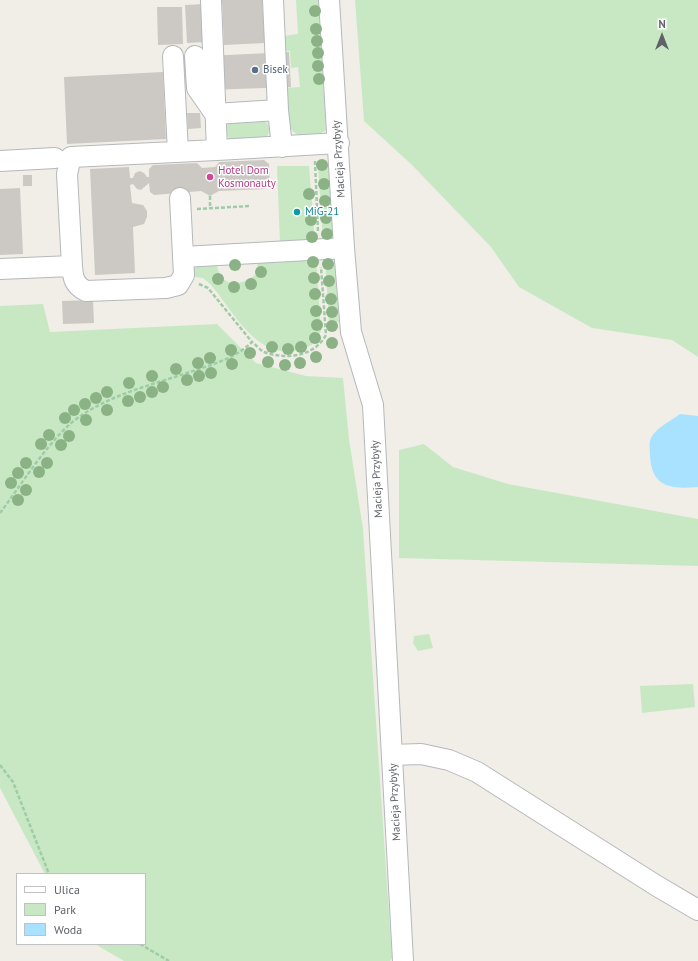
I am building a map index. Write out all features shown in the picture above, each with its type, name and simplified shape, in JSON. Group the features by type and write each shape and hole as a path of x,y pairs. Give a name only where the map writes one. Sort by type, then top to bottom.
{"street":[{"path":"211,0 214,114 217,150"},
{"path":"273,0 278,110 282,147"},
{"name":"Macieja Przybyły","path":"329,0 339,143 344,248 352,332 373,405 403,961"},
{"path":"173,56 178,152"},
{"path":"195,56 197,88 214,114"},
{"path":"214,114 278,110"},
{"path":"180,204 184,266 178,285 166,288 86,291 79,287 74,281 67,174 71,157 339,143"},
{"path":"0,161 55,158"},
{"path":"184,266 319,249 344,248"},
{"path":"0,269 72,266"},
{"path":"392,755 421,754 449,760 477,772 657,886 698,910"}],"path":[{"path":"184,266 208,288 252,342 263,352 283,357 304,354 320,345 326,335 319,249 314,145"},
{"path":"210,196 210,208"},
{"path":"180,204 210,208 250,206"},
{"path":"0,513 60,434 82,415 114,398 240,354 252,342"},
{"path":"0,765 13,782 49,873"},
{"path":"142,945 169,961"}],"green space":[{"path":"296,0 318,0 326,130 312,136 298,135 293,131 289,125 286,111 285,88 300,87 298,67 291,68 290,51 284,51 284,36 298,34"},
{"path":"355,0 698,0 698,357 672,340 592,328 519,287 491,247 412,165 364,121"},
{"path":"263,120 268,124 270,130 264,140 231,141 227,135 226,127 231,121"},
{"path":"329,164 334,232 330,237 323,240 318,165"},
{"path":"277,166 309,166 315,242 280,243"},
{"path":"316,258 321,331 315,341 307,348 284,351 271,348 248,332 211,285 203,278 195,277 193,264 217,263 218,271 226,281 239,283 252,277 258,272 257,261"},
{"path":"325,259 335,266 339,322 329,323"},
{"path":"43,304 50,332 217,324 256,363 306,376 343,378 349,439 363,529 392,958 390,961 124,961 97,945 146,945 146,873 44,873 0,788 0,306"},
{"path":"424,444 453,467 508,484 698,519 698,566 399,558 399,450"},
{"path":"429,634 433,648 418,651 413,643 414,636"},
{"path":"693,684 695,707 642,713 640,686"}],"water":[{"path":"680,414 698,416 698,487 671,487 659,480 652,467 650,441 652,437 658,429"}],"building":[{"path":"222,0 262,0 265,43 224,45"},
{"path":"204,4 206,42 187,43 185,5"},
{"path":"157,7 182,7 183,44 158,45"},
{"path":"289,52 291,87 209,90 207,56"},
{"path":"163,72 166,139 67,144 64,77"},
{"path":"187,113 200,113 201,128 188,129"},
{"path":"264,160 269,164 270,185 266,189 219,191 210,196 201,191 154,195 150,192 149,183 141,190 137,189 133,184 130,185 132,203 143,205 147,211 147,217 144,224 133,227 135,273 95,275 90,169 129,167 130,178 133,178 135,173 140,171 149,177 149,169 153,165 197,163 202,168 215,167 219,162"},
{"path":"23,175 32,175 32,186 23,186"},
{"path":"20,188 23,254 0,255 0,189"},
{"path":"93,300 94,323 63,324 62,301"}],"place":[{"name":"Bisek","path":"255,70"},
{"name":"Hotel Dom Kosmonauty","path":"210,177"},
{"name":"MiG-21","path":"297,212"}]}
